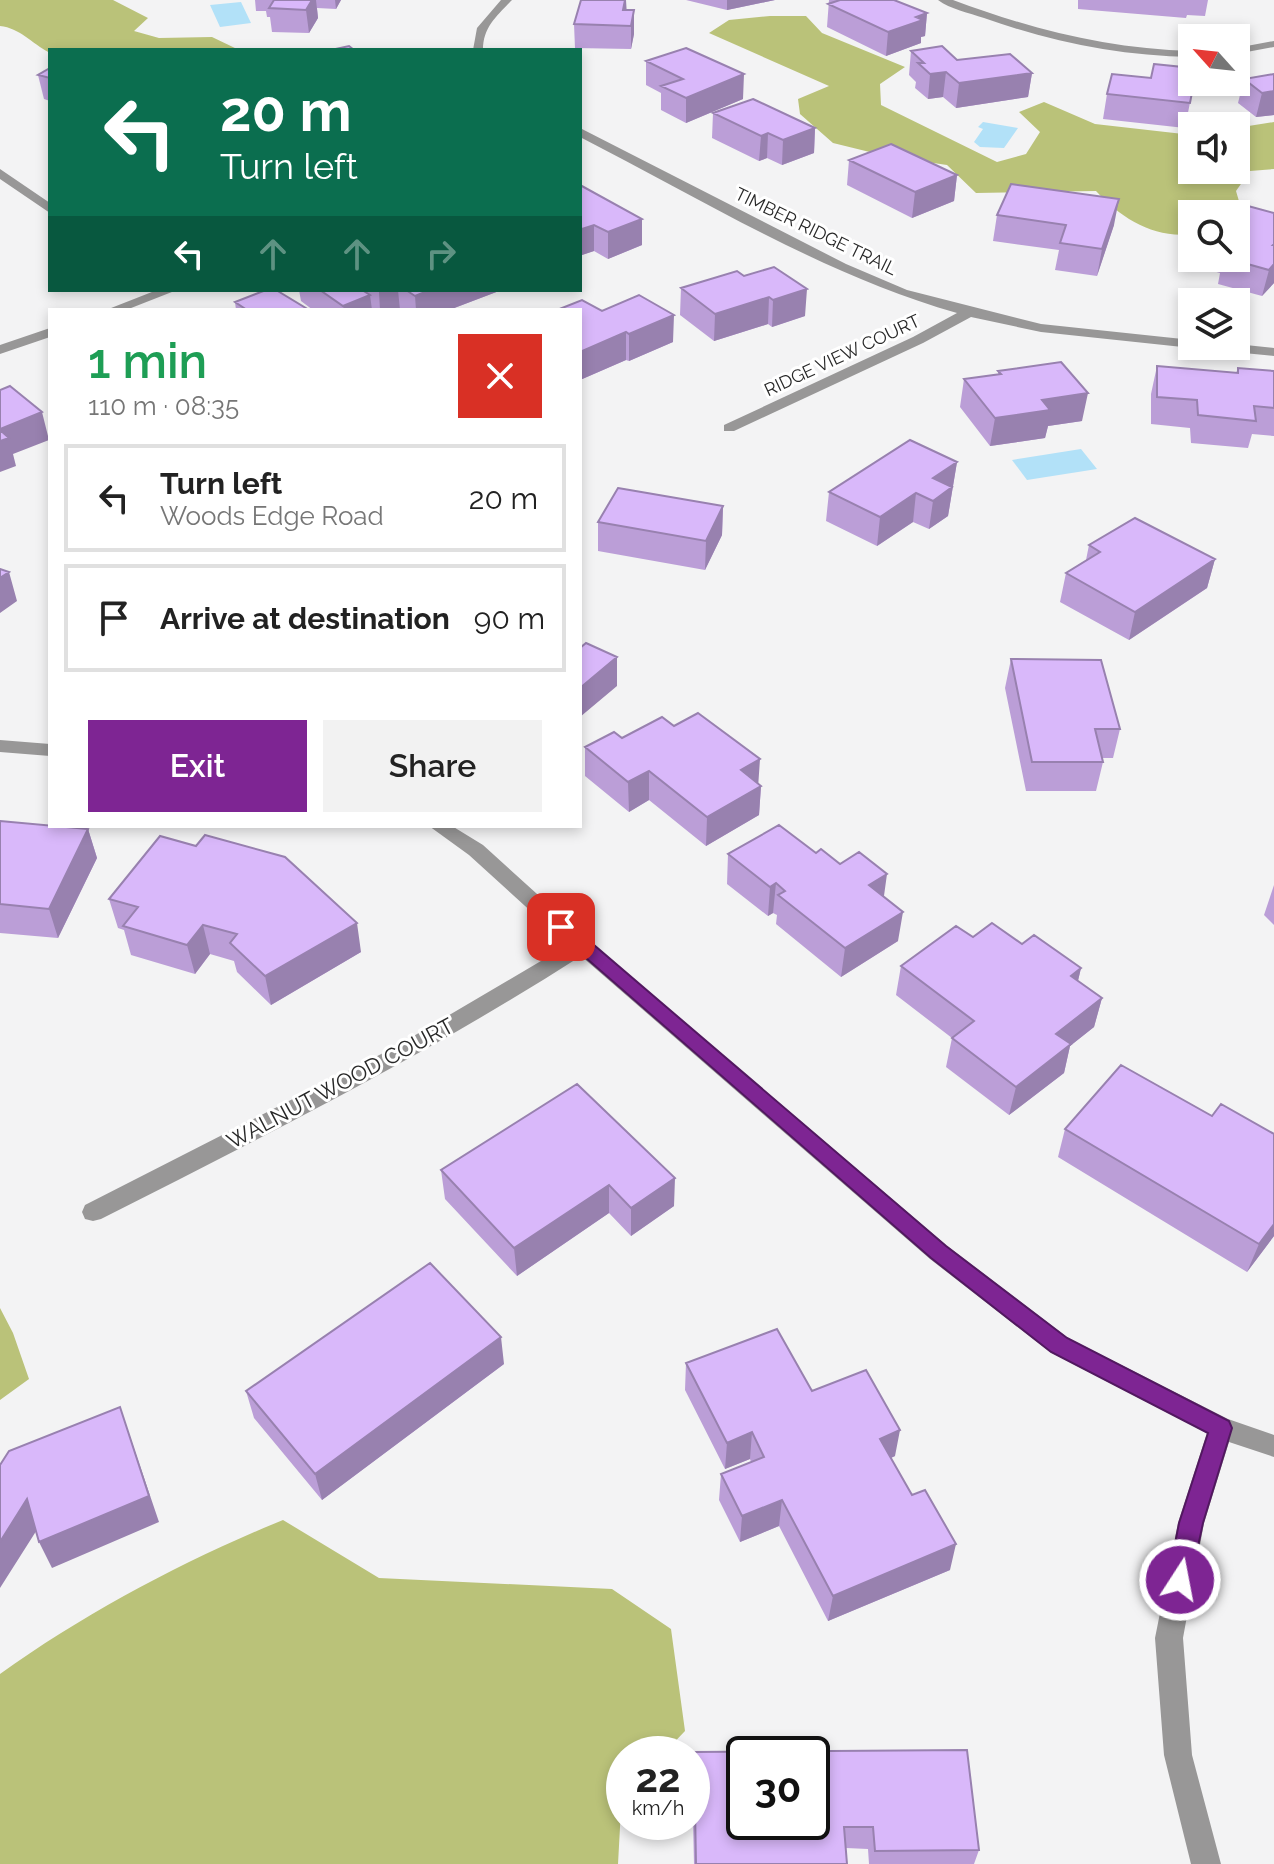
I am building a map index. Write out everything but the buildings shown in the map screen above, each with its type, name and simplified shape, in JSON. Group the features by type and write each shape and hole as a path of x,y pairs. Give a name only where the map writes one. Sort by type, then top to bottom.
{"street":[{"path":"478,48 485,21 507,0"},
{"path":"943,0 1061,41 1117,50 1178,53"},
{"path":"1250,48 1274,44"},
{"name":"TIMBER RIDGE TRAIL","path":"582,133 841,267 902,293 1041,328 1178,343"},
{"path":"582,143 594,139"},
{"path":"0,173 48,208"},
{"path":"119,308 163,292"},
{"name":"RIDGE VIEW COURT","path":"729,428 904,347 969,312"},
{"path":"0,350 48,333"},
{"path":"1250,350 1274,352"},
{"path":"0,746 48,750"},
{"path":"441,828 476,850 582,946 938,1252 1059,1345 1221,1428 1274,1446"},
{"name":"WALNUT WOOD COURT","path":"93,1212 399,1056 527,982 582,946"},
{"path":"1206,1864 1178,1755 1169,1638 1191,1523 1221,1428"}],"green space":[{"path":"0,0 113,0 148,18 134,31 159,38 212,37 235,48 48,48 48,52 20,33 0,26"},
{"path":"806,16 822,33 905,67 880,84 881,105 997,162 1026,154 1040,132 1019,112 1044,102 1095,124 1178,133 1178,184 1241,184 1236,191 1239,200 1178,200 1178,235 1152,230 1127,218 1096,191 976,193 947,165 886,156 833,143 800,114 798,99 829,86 709,33 729,20"},
{"path":"1274,122 1274,169 1250,171 1250,126"},
{"path":"0,1308 13,1333 29,1379 0,1400"},
{"path":"283,1520 379,1578 612,1589 671,1629 685,1731 680,1736 606,1736 606,1840 619,1840 618,1864 0,1864 0,1674 137,1589"}],"water":[{"path":"241,2 251,23 220,27 210,5"},
{"path":"983,122 1018,128 1004,148 980,147 974,142 983,129 978,127"},
{"path":"1081,449 1097,469 1027,480 1012,460"}],"route":[{"path":"561,927 938,1252 1059,1345 1221,1428 1191,1523 1180,1580"}]}
